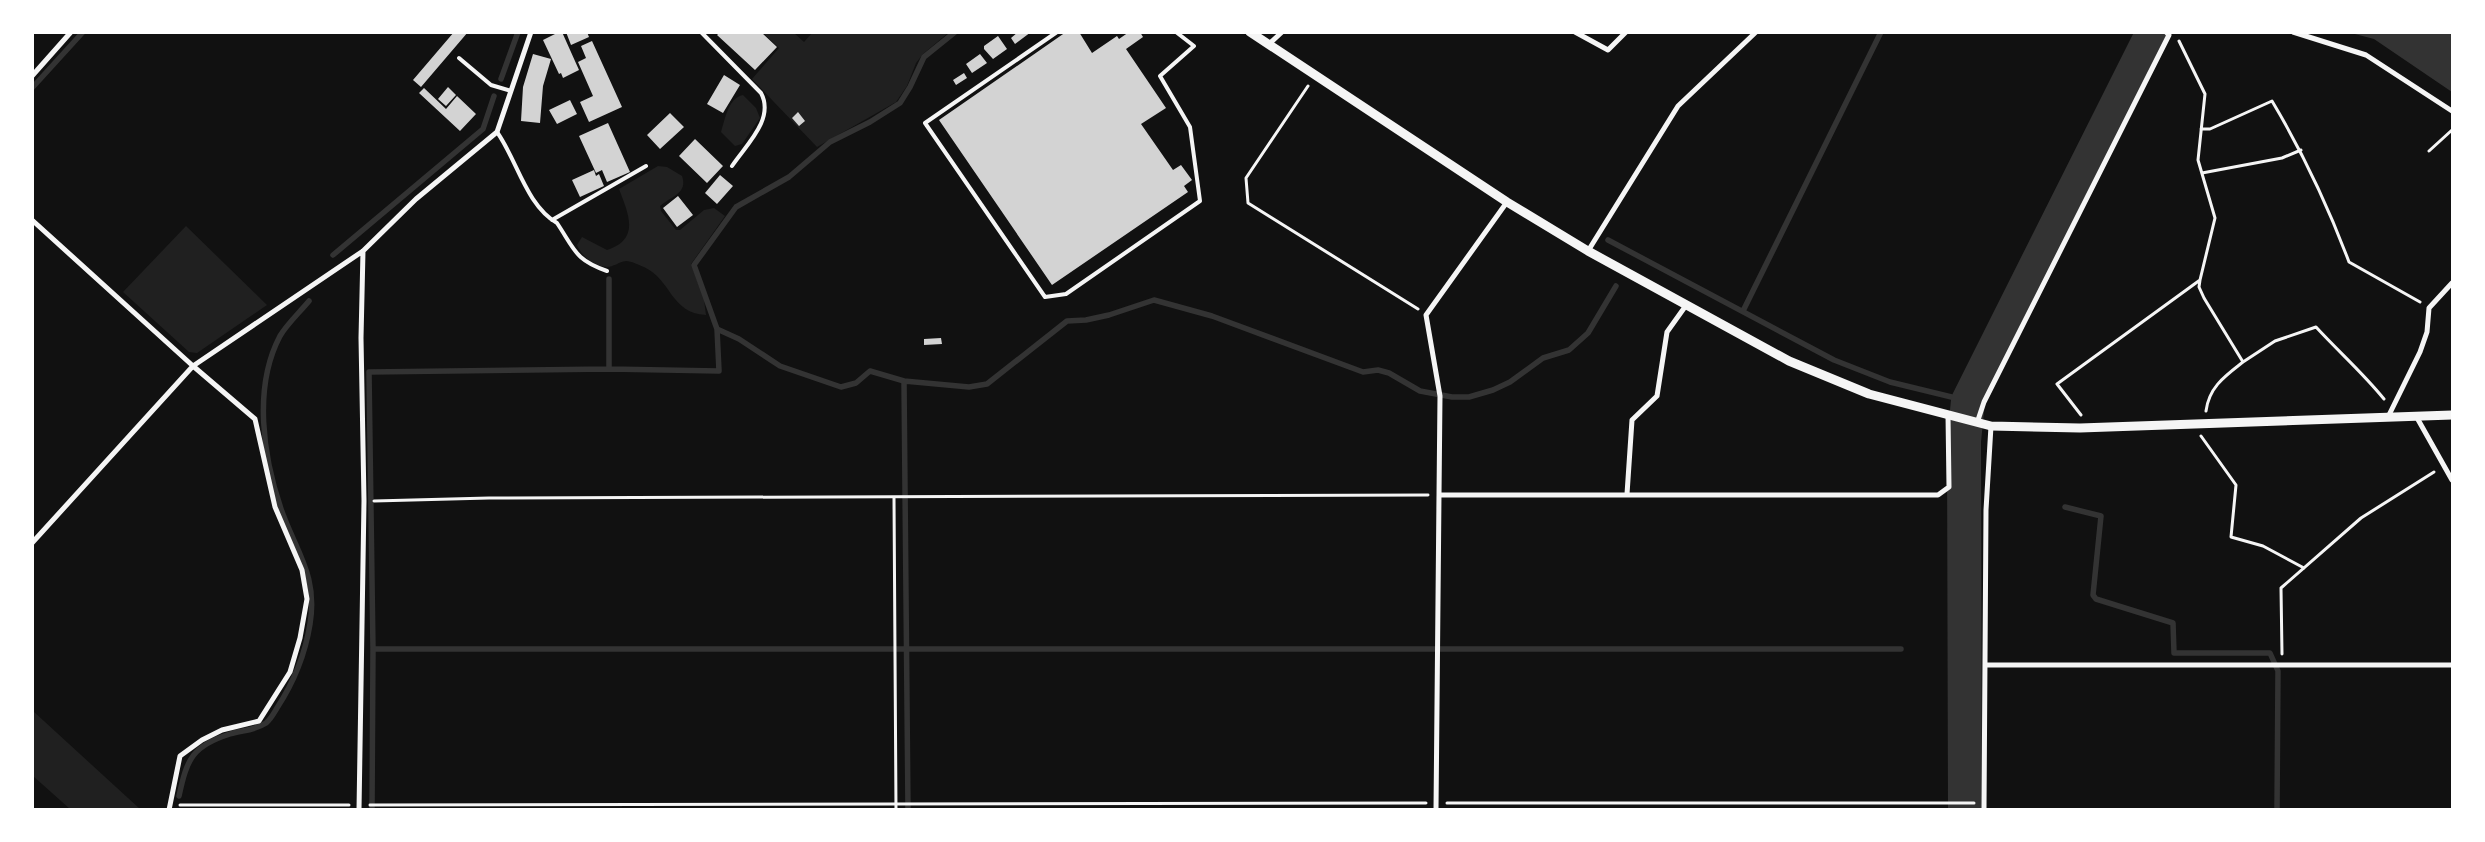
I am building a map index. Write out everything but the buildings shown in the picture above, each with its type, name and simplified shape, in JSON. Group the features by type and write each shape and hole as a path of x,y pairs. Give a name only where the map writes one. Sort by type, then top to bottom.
{"street":[{"path":"32,76 71,32"},
{"path":"32,543 193,366 363,251 416,199 498,132 531,32"},
{"path":"1250,32 1314,77 1507,202 1588,251 1789,360 1869,394 1991,426 2080,428 2201,424 2391,413 2416,416 2452,416"},
{"path":"1268,44 1282,32"},
{"path":"1575,32 1608,50 1626,32"},
{"path":"1588,251 1678,106 1756,32"},
{"path":"2293,32 2366,55 2452,112"},
{"path":"1975,422 2167,34"},
{"path":"1436,810 1440,396 1426,315 1507,202"},
{"path":"32,220 193,366 255,419 275,507 302,570 307,599 300,638 290,672 259,721 222,730 202,740 180,756 170,807"},
{"path":"359,807 364,501 363,251"},
{"path":"2391,413 2427,332 2429,308 2452,283"},
{"path":"1627,494 1632,420 1657,396 1666,336 1686,304"},
{"path":"1439,495 1938,495 1949,487 1950,416"},
{"path":"2416,416 2452,480"},
{"path":"1984,806 1986,510 1991,426"},
{"path":"1985,664 2452,665"}],"lane":[{"path":"701,32 761,93 764,100 765,118 732,166"},
{"path":"1057,32 925,123 1045,298 1066,294 1200,201 1190,127 1160,76 1194,46 1176,32"},
{"path":"459,58 492,85 511,91"},
{"path":"498,132 506,144 531,196 552,220 558,222 579,258 588,265 608,271"},
{"path":"552,220 646,166"}],"path":[{"path":"2167,34 2179,42 2205,94 2198,160 2215,218 2199,287 2243,362"},
{"path":"1314,77 1246,178 1248,202 1426,315"},
{"path":"2201,129 2210,128 2272,101 2301,150 2335,223 2349,262 2429,308"},
{"path":"2429,151 2452,130"},
{"path":"2202,173 2282,158 2301,150"},
{"path":"2080,428 2081,414 2057,384 2200,280"},
{"path":"2304,568 2262,546 2231,537 2236,485 2219,458 2203,441 2201,424 2207,403 2216,384 2243,362 2275,342 2316,327 2344,357 2355,364 2391,413"},
{"path":"2282,665 2282,588 2361,518 2443,466"},
{"path":"364,501 489,498 1439,495"},
{"path":"894,498 896,807"},
{"path":"170,807 896,807 1436,803 1984,806"}],"shaded area":[{"path":"763,33 794,33 804,42 812,33 948,33 923,54 916,63 907,86 896,102 817,147 752,79 779,48"},
{"path":"2351,33 2452,33 2452,92 2374,39"},
{"path":"743,95 756,108 760,118 742,144 735,146 721,132 731,105 734,100"},
{"path":"658,166 667,167 682,176 683,186 681,190 660,206 661,211 676,230 680,230 704,210 714,208 725,216 691,264 704,300 706,315 694,313 685,308 653,273 644,267 626,261 609,267 598,265 585,257 577,245 582,237 607,250 618,245 628,232 629,224 626,207 619,189"},
{"path":"186,226 267,305 197,353 189,352 123,292"},
{"path":"33,711 140,809 70,809 33,776"}],"waterway":[{"path":"32,88 83,32"},
{"path":"501,79 518,32"},
{"path":"372,810 373,649 369,372 609,369 719,371 717,329 694,265 736,207 789,177 830,142 870,122 900,103 924,57 955,32"},
{"path":"1743,311 1881,32"},
{"path":"1965,810 1964,441 1968,401 2153,32"},
{"path":"333,255 483,129 494,96"},
{"path":"1608,240 1834,360 1890,382 1968,401"},
{"path":"609,279 609,369"},
{"path":"717,329 739,339 780,366 841,387 856,383 870,371 904,381 969,387 987,384 1067,321 1086,320 1109,315 1154,300 1212,316 1363,372 1378,370 1389,373 1420,391 1452,397 1469,397 1493,390 1510,382 1543,358 1569,350 1588,333 1616,286"},
{"path":"179,796 185,772 199,749 230,734 257,728 269,720 294,678 305,647 312,607 311,591 304,564 281,509 269,467 264,422 264,399 266,377 280,336 309,301"},
{"path":"904,381 908,810"},
{"path":"2065,507 2101,516 2093,595 2096,599 2173,623 2174,653 2270,653 2278,671 2277,810"},
{"path":"373,649 1901,649"}]}
